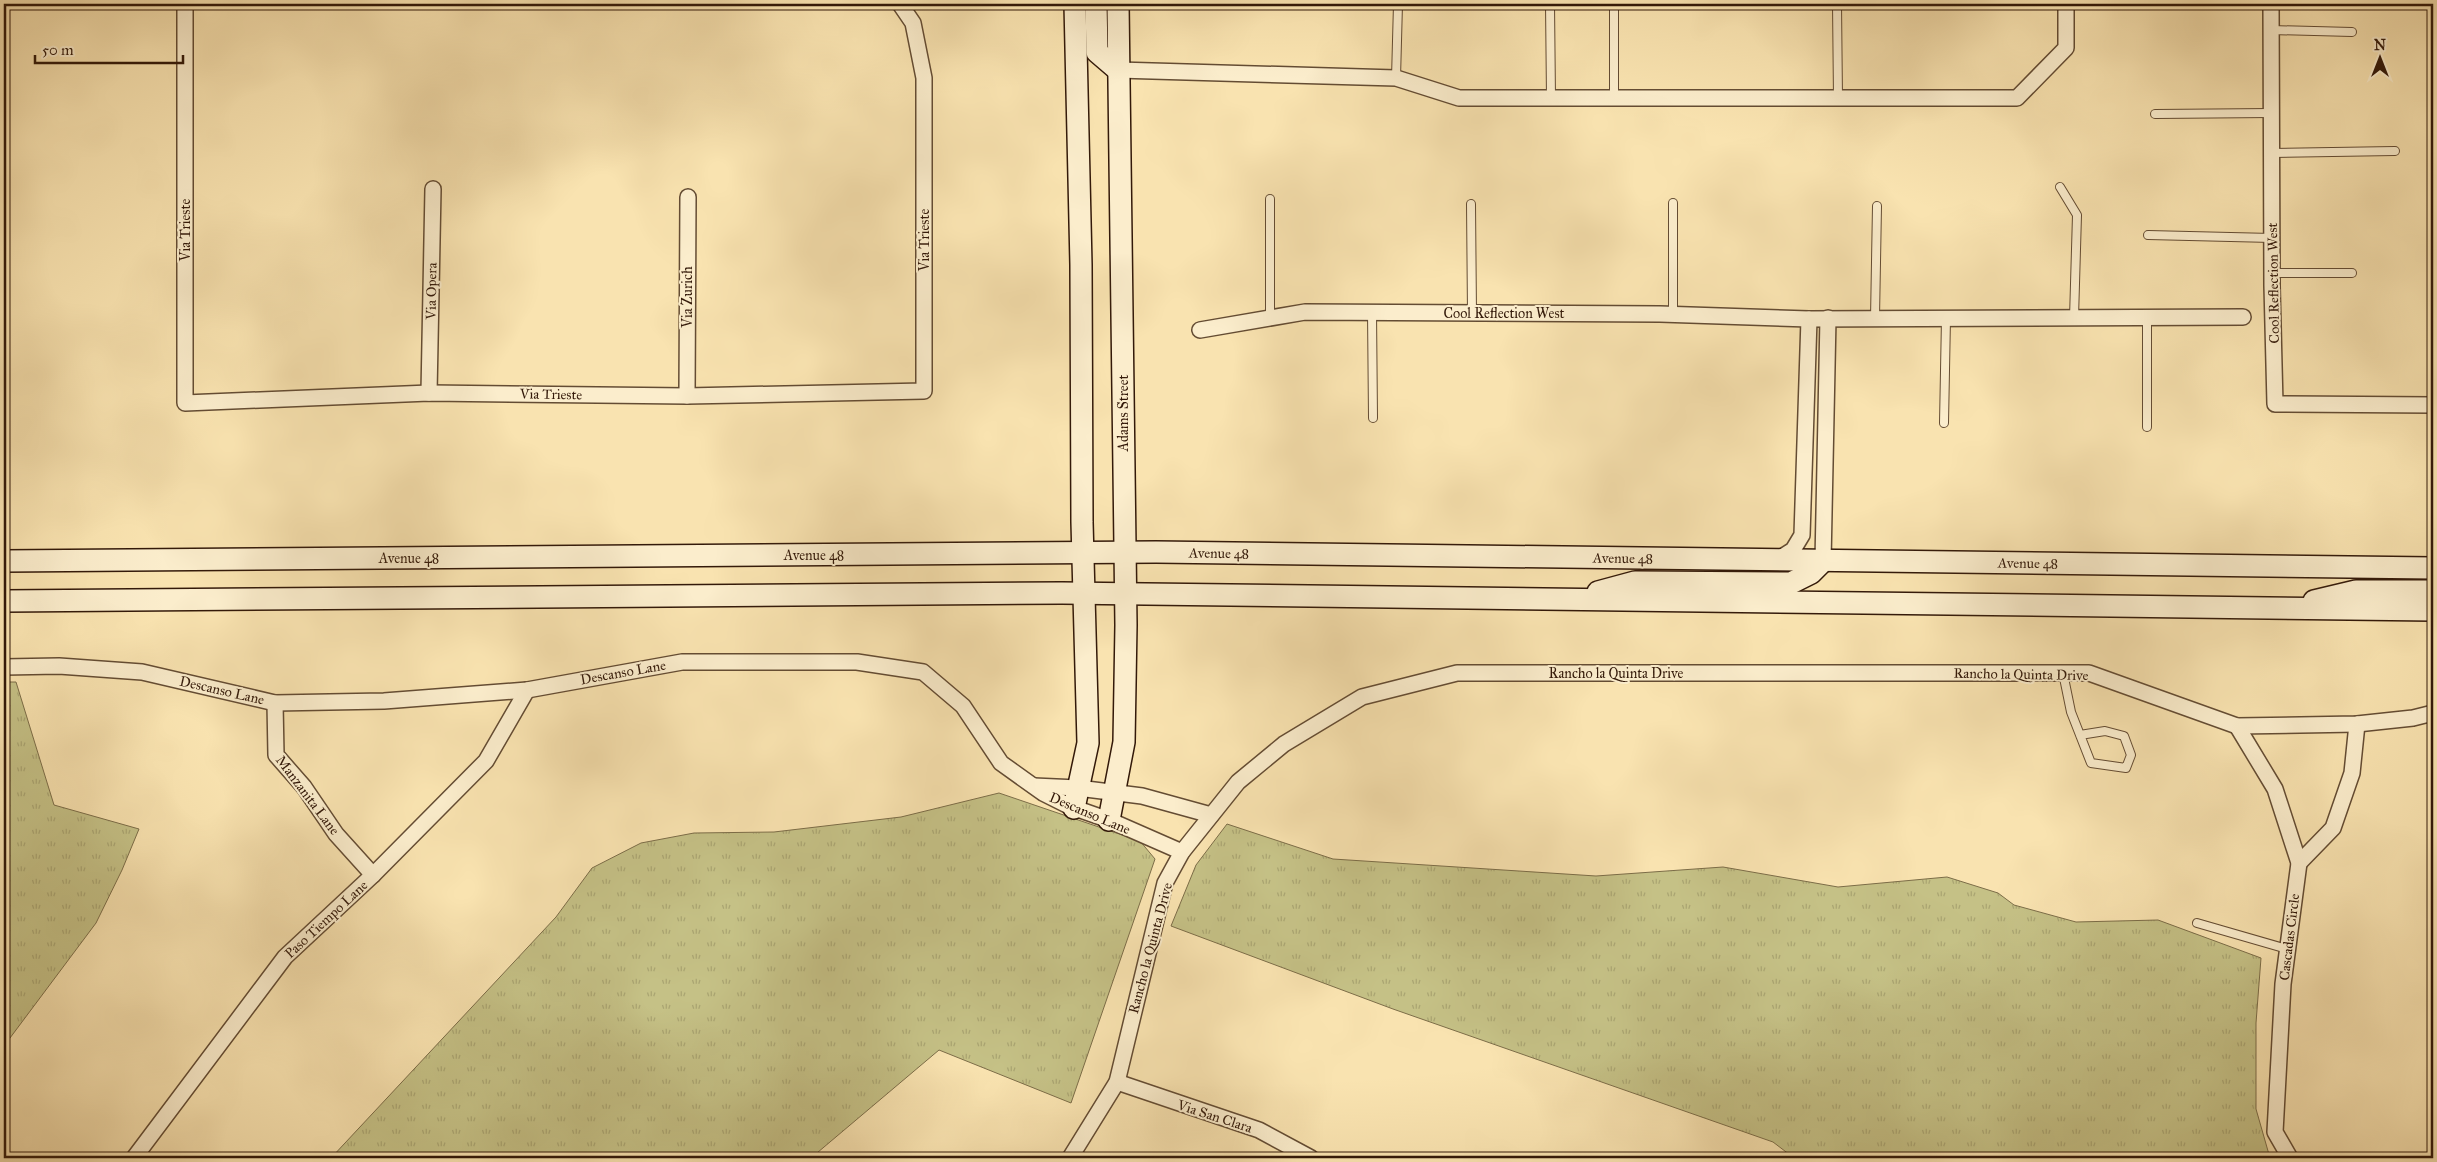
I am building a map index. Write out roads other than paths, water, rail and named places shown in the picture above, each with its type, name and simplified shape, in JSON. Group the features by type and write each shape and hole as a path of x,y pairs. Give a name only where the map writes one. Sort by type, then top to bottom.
{"main road":[{"path":"1075,4 1081,265 1083,553 1088,742 1076,798"},
{"path":"1096,4 1097,52 1118,70"},
{"name":"Adams Street","path":"1109,820 1124,742 1125,594 1118,4"},
{"name":"Avenue 48","path":"4,561 1124,553 2433,568"},
{"path":"1574,599 1635,582 1791,583 1811,573 1823,561"},
{"path":"2285,608 2356,591 2433,591"},
{"path":"4,601 1125,594 2433,610"}],"street":[{"name":"Via Trieste","path":"185,4 185,403 429,393 687,396 924,392 924,78 912,23 900,4"},
{"path":"1118,70 1396,78 1459,98 2017,98 2066,48 2066,4"},
{"name":"Cool Reflection West","path":"2271,4 2272,273 2275,404 2433,406"},
{"name":"Via Opera","path":"429,393 433,189"},
{"name":"Via Zurich","path":"687,396 688,198"},
{"name":"Cool Reflection West","path":"1200,330 1305,312 1809,318 2243,317"},
{"path":"1777,560 1793,550 1802,536 1809,318"},
{"path":"1823,561 1828,318"},
{"name":"Descanso Lane","path":"4,667 59,666 142,672 274,703 384,701 527,690 682,662 857,662 923,672 962,706 1000,762 1033,786 1076,798 1109,820 1182,852"},
{"name":"Rancho la Quinta Drive","path":"1070,1158 1116,1082 1165,883 1182,852 1238,782 1284,744 1362,697 1457,673 2089,673 2237,726 2357,724 2413,718 2433,713"},
{"name":"Paso Tiempo Lane","path":"134,1158 285,956 373,875 486,761 527,690"},
{"name":"Manzanita Lane","path":"274,703 276,755 304,787 336,834 373,875"},
{"path":"2299,863 2333,828 2352,773 2357,724"},
{"name":"Cascadas Circle","path":"2237,726 2275,789 2299,863 2283,984 2275,1132 2290,1158"},
{"path":"1076,798 1115,792 1142,796 1211,815"},
{"name":"Via San Clara","path":"1116,1082 1259,1130 1311,1158"}],"lane":[{"path":"1396,78 1398,4"},
{"path":"1550,4 1551,98"},
{"path":"1614,4 1614,98"},
{"path":"1837,4 1838,98"},
{"path":"2271,30 2352,32"},
{"path":"2154,114 2271,113"},
{"path":"2271,153 2395,151"},
{"path":"2060,187 2077,215 2074,318"},
{"path":"1270,199 1270,318"},
{"path":"1673,203 1673,315"},
{"path":"1471,204 1472,313"},
{"path":"1875,318 1877,206"},
{"path":"2148,235 2272,238"},
{"path":"2272,273 2352,273"},
{"path":"1372,312 1373,418"},
{"path":"1944,423 1946,318"},
{"path":"2147,318 2147,427"},
{"path":"2063,673 2071,712 2080,735 2091,763 2126,768 2131,755 2124,736 2105,731 2080,735"},
{"path":"2197,923 2288,949"}]}
